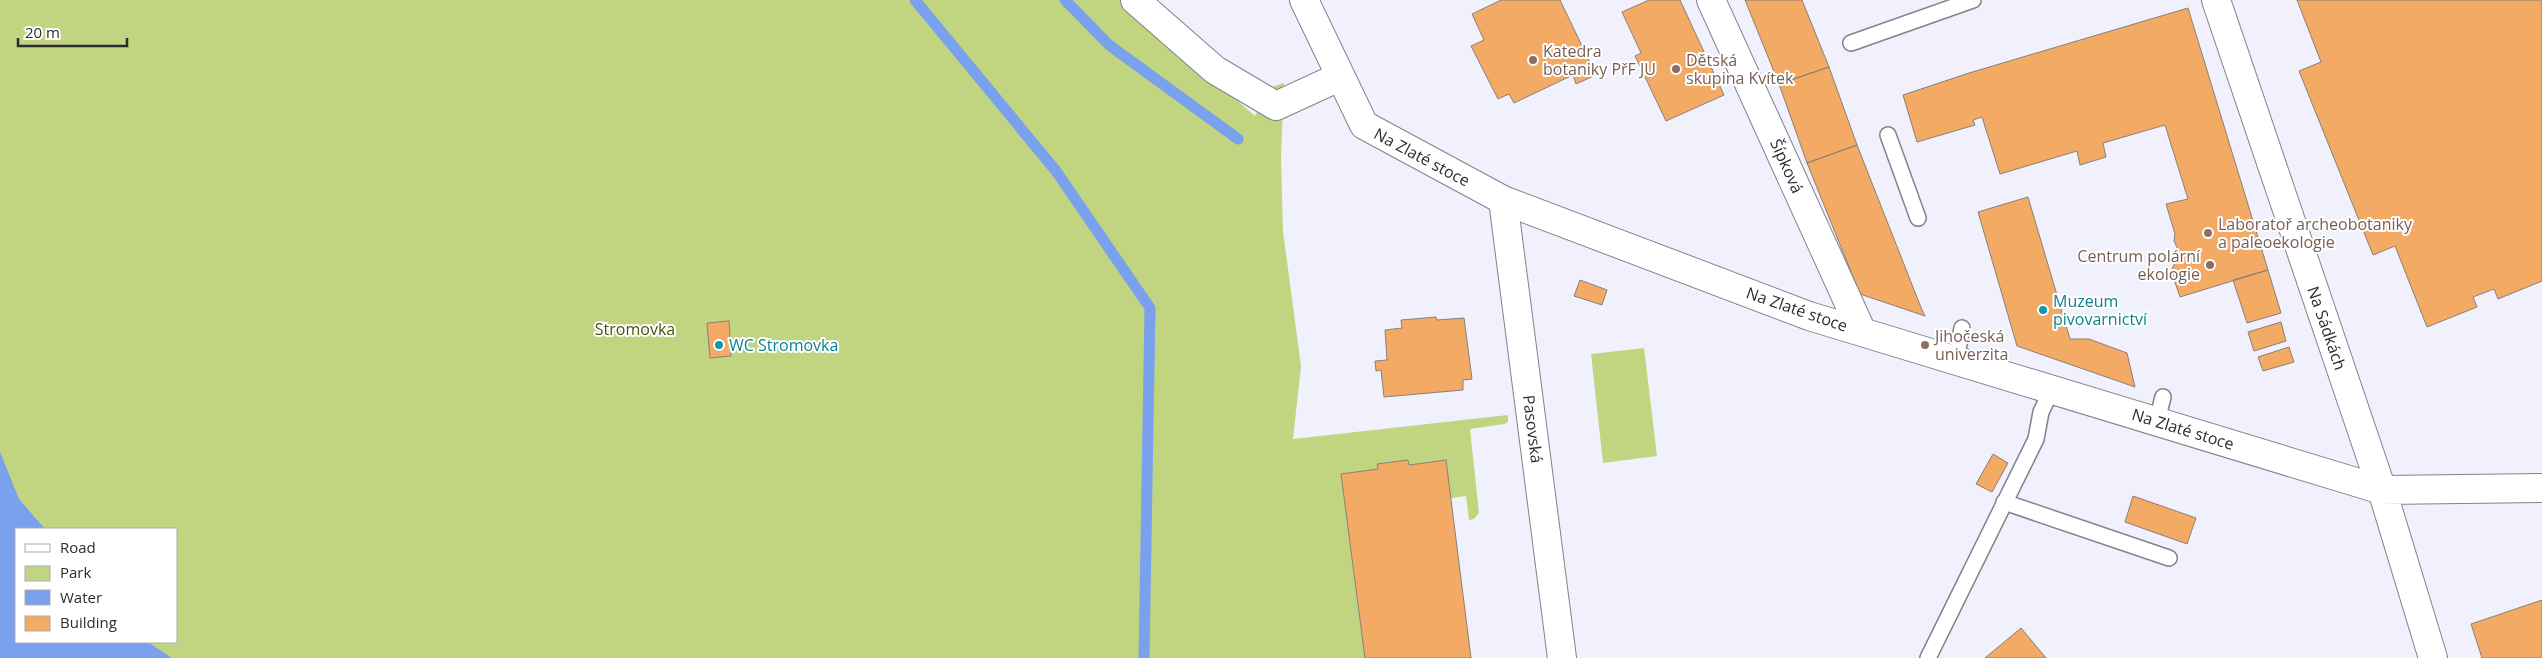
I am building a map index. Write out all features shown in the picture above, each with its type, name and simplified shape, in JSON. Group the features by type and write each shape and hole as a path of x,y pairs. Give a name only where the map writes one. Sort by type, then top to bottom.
{"street":[{"path":"1134,0 1215,70 1276,106 1339,77"},
{"name":"Na Zlaté stoce","path":"1304,0 1339,77 1364,126 1503,200 1809,316 2052,389 2160,409 2382,490 2542,488"},
{"name":"Šípková","path":"1711,0 1862,332"},
{"name":"Na Sádkách","path":"2216,0 2382,490 2433,658"},
{"name":"Pasovská","path":"1503,200 1562,658"}],"lane":[{"path":"1851,43 1973,0"},
{"path":"1888,135 1918,218"},
{"path":"1956,360 1962,328"},
{"path":"1928,658 2036,439 2041,412 2052,389"},
{"path":"2004,502 2169,558"}],"green space":[{"name":"Stromovka","path":"0,0 1120,0 1255,116 1268,88 1284,83 1281,157 1283,231 1301,366 1293,439 1508,415 1508,422 1504,424 1470,429 1479,513 1474,519 1469,520 1466,496 1451,498 1409,465 1408,460 1377,464 1378,469 1341,474 1365,658 0,658"},
{"path":"1644,348 1657,456 1603,463 1591,354"}],"water":[{"path":"0,452 19,499 44,528 15,528 15,643 150,643 172,658 0,658"}],"building":[{"name":"Katedra botaniky PřF JU","path":"1501,0 1560,0 1596,75 1576,84 1573,75 1514,103 1509,94 1498,99 1471,46 1484,40 1472,14"},
{"path":"1649,0 1680,0 1724,95 1666,121 1635,56 1641,53 1622,12"},
{"path":"1745,0 1802,0 1829,67 1779,84"},
{"path":"2297,0 2542,0 2542,281 2498,299 2494,289 2473,297 2477,307 2427,327 2395,246 2373,255 2299,71 2321,62"},
{"path":"2188,8 2268,270 2180,297 2171,271 2177,259 2182,258 2174,241 2175,234 2166,204 2188,199 2165,125 2103,143 2106,157 2080,165 2077,151 2000,174 1982,117 1973,120 1975,125 1917,142 1903,95 1969,73"},
{"path":"1829,67 1857,145 1807,163 1779,84"},
{"path":"1857,145 1925,316 1860,294 1807,163"},
{"path":"2028,197 2070,339 2089,339 2127,353 2135,387 2017,346 1978,212"},
{"path":"2268,270 2281,313 2247,323 2233,280"},
{"path":"1580,280 1607,290 1602,305 1574,296"},
{"path":"1436,317 1437,320 1464,318 1472,379 1463,380 1463,390 1384,397 1381,370 1376,371 1375,361 1387,360 1385,330 1402,328 1401,320"},
{"name":"WC Stromovka","path":"729,321 731,356 710,358 707,323"},
{"path":"2281,322 2286,341 2254,351 2248,332"},
{"path":"2289,347 2294,362 2263,371 2258,357"},
{"path":"1993,454 2008,463 1992,492 1976,484"},
{"path":"1408,460 1409,465 1446,460 1471,658 1365,658 1341,474 1378,469 1377,464"},
{"path":"2133,496 2196,518 2187,544 2125,522"},
{"path":"2542,600 2542,658 2482,658 2471,624"},
{"path":"2021,628 2046,658 1985,658"}],"waterway":[{"path":"915,0 1056,171 1150,308 1144,658"},
{"path":"1065,0 1109,45 1238,139"}],"place":[{"name":"Katedra botaniky PřF JU","path":"1533,60"},
{"name":"Dětská skupina Kvítek","path":"1676,69"},
{"name":"Laboratoř archeobotaniky a paleoekologie","path":"2208,233"},
{"name":"Centrum polární ekologie","path":"2210,265"},
{"name":"Muzeum pivovarnictví","path":"2043,310"},
{"name":"WC Stromovka","path":"719,345"},
{"name":"Jihočeská univerzita","path":"1925,345"}]}
